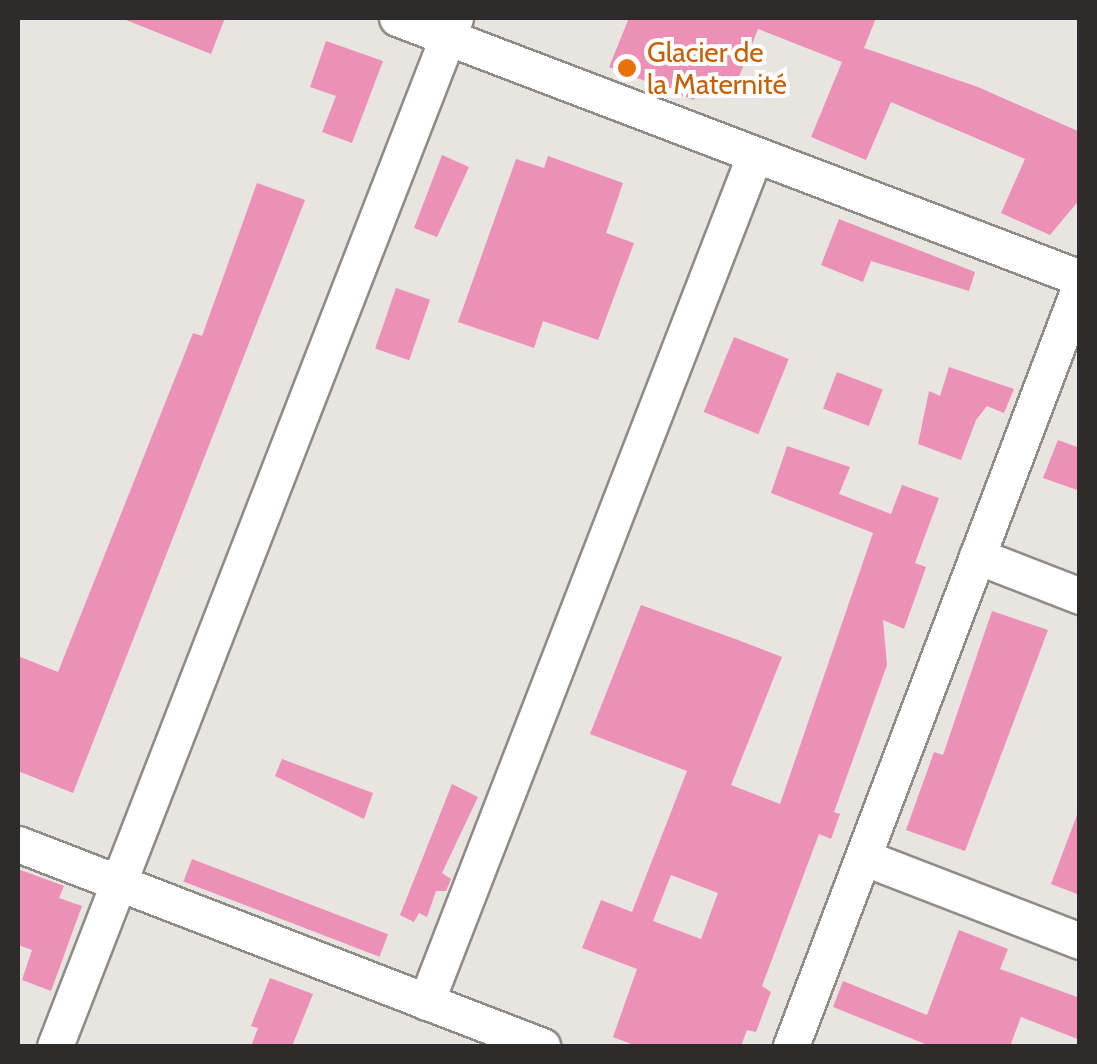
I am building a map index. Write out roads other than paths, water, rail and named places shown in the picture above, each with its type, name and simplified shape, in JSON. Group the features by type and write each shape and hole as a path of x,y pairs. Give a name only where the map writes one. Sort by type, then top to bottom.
{"street":[{"path":"397,18 451,27 754,157 1080,278"},
{"path":"55,1046 451,27"},
{"path":"426,1002 754,157"},
{"path":"791,1046 1080,286"},
{"path":"976,556 1080,596"},
{"path":"18,844 542,1046"},
{"path":"865,858 1080,941"}],"place":[{"name":"Glacier de la Maternité","path":"627,68"}]}
